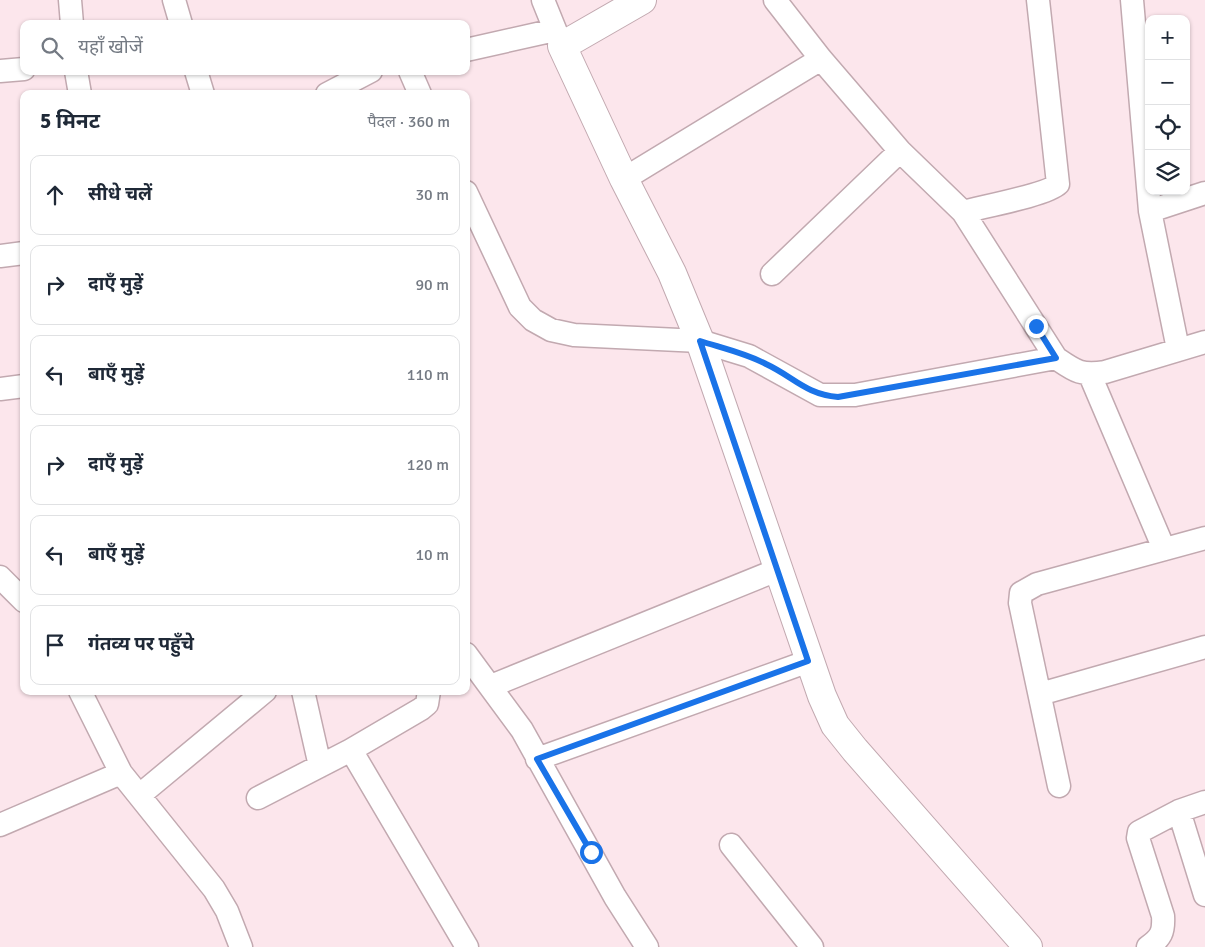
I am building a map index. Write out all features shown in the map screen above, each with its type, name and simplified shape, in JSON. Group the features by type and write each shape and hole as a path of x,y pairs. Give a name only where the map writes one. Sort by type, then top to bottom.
{"street":[{"path":"70,0 72,20"},
{"path":"174,0 180,20"},
{"path":"543,0 558,38 624,179 672,273 700,341 808,661 836,724 855,750 1028,947"},
{"path":"470,49 558,38 642,0"},
{"path":"775,0 821,59 900,151 963,212 1056,358 1077,372 1090,375 1113,370 1205,342"},
{"path":"963,212 1054,188 1058,184 1038,0"},
{"path":"1132,0 1150,211 1178,349"},
{"path":"624,179 821,59"},
{"path":"0,71 20,69"},
{"path":"77,75 79,90"},
{"path":"197,75 202,90"},
{"path":"335,90 363,75"},
{"path":"412,75 418,90"},
{"path":"772,274 900,151"},
{"path":"1150,211 1205,193"},
{"path":"470,201 520,307 533,320 551,330 574,335 700,341 766,364 805,389 820,396 838,397 1056,358"},
{"path":"0,256 20,254"},
{"path":"1090,375 1164,549"},
{"path":"0,389 20,386"},
{"path":"1060,786 1020,603 1021,593 1036,584 1205,538"},
{"path":"491,686 777,570"},
{"path":"0,577 20,597"},
{"path":"1040,694 1205,647"},
{"path":"470,659 522,730 615,897 647,947"},
{"path":"537,759 808,661"},
{"path":"82,695 121,772 141,794 214,889 227,910 242,947"},
{"path":"141,794 260,695"},
{"path":"304,695 320,766"},
{"path":"258,798 352,750 421,709 427,704 428,695"},
{"path":"352,750 467,947"},
{"path":"0,825 121,772"},
{"path":"1148,947 1159,940 1164,929 1163,916 1138,838 1139,832 1179,811 1205,802"},
{"path":"1179,811 1205,895"},
{"path":"731,845 812,947"}],"route":[{"path":"591,852 537,759 808,661 700,341 750,356 780,371 805,389 820,396 838,397 1056,358 1036,326"}]}
